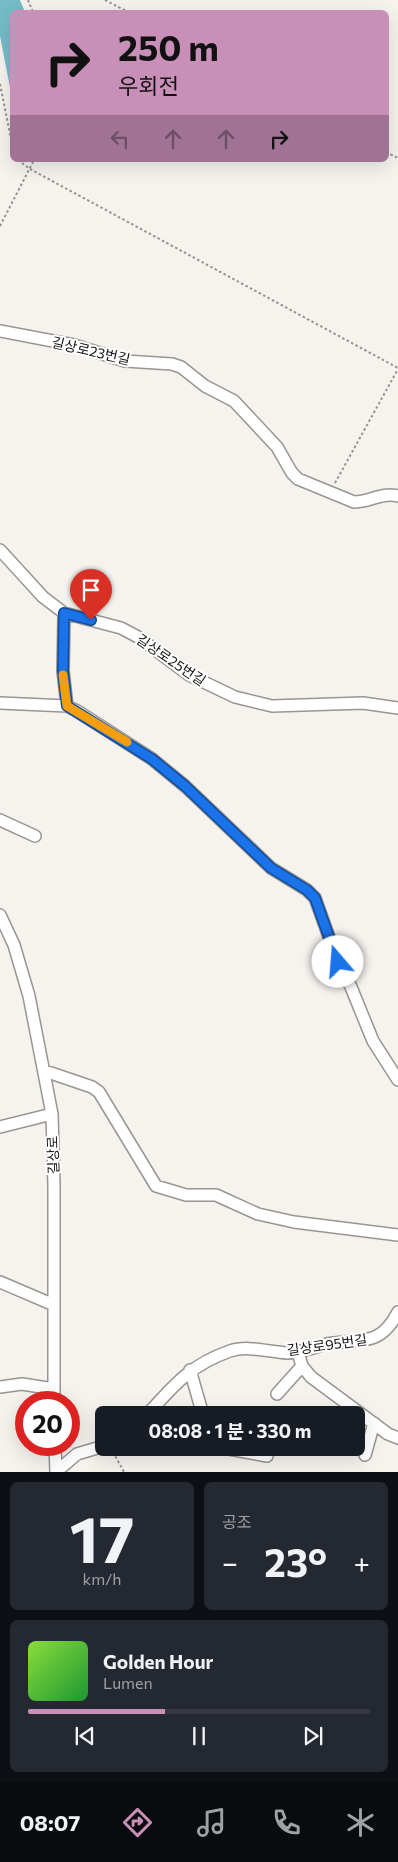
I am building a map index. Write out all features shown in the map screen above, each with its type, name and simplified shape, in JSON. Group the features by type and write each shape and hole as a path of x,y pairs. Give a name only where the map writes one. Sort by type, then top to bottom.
{"street":[{"name":"길상로23번길","path":"0,331 74,346 124,361 172,364 181,367 205,386 234,401 277,447 292,473 298,478 354,502 380,495 398,496"},
{"name":"길상로25번길","path":"0,550 43,597 64,613 121,628 138,637 189,675 214,688 252,703 290,706 363,703 398,708"},
{"path":"64,613 63,671 67,706"},
{"path":"0,703 67,706 152,759 185,786 271,868 307,890 315,898 338,962 351,987 373,1041 398,1080"},
{"path":"0,820 35,836"},
{"name":"길상로","path":"0,915 14,945 22,970 45,1072 52,1114 54,1389"},
{"path":"45,1072 92,1087 99,1092 156,1186 186,1195 216,1195 258,1214 294,1222 398,1235"},
{"path":"0,1127 52,1114"},
{"path":"0,1282 54,1304"},
{"name":"길상로95번길","path":"155,1406 179,1378 190,1370 236,1349 298,1352 334,1343 362,1341 377,1337 389,1327 398,1312"},
{"path":"298,1352 302,1366 310,1377 398,1438"},
{"path":"277,1394 302,1366"},
{"path":"190,1370 200,1406"},
{"path":"0,1387 22,1384 54,1389"},
{"path":"365,1452 374,1423"},
{"path":"56,1472 77,1454 95,1449"},
{"path":"55,1456 56,1472"}],"path":[{"path":"105,0 124,10"},
{"path":"0,84 10,134"},
{"path":"21,162 30,169 398,368 330,492"},
{"path":"0,226 33,162"},
{"path":"115,1456 124,1472"}],"water":[{"path":"0,0 20,0 24,10 10,10 10,88 0,36"}],"slow traffic":[{"path":"63,675 67,706 127,742"}],"route":[{"path":"91,620 64,613 63,671 67,706 152,759 185,786 271,868 281,876 307,890 315,898 320,908 338,962"}]}
